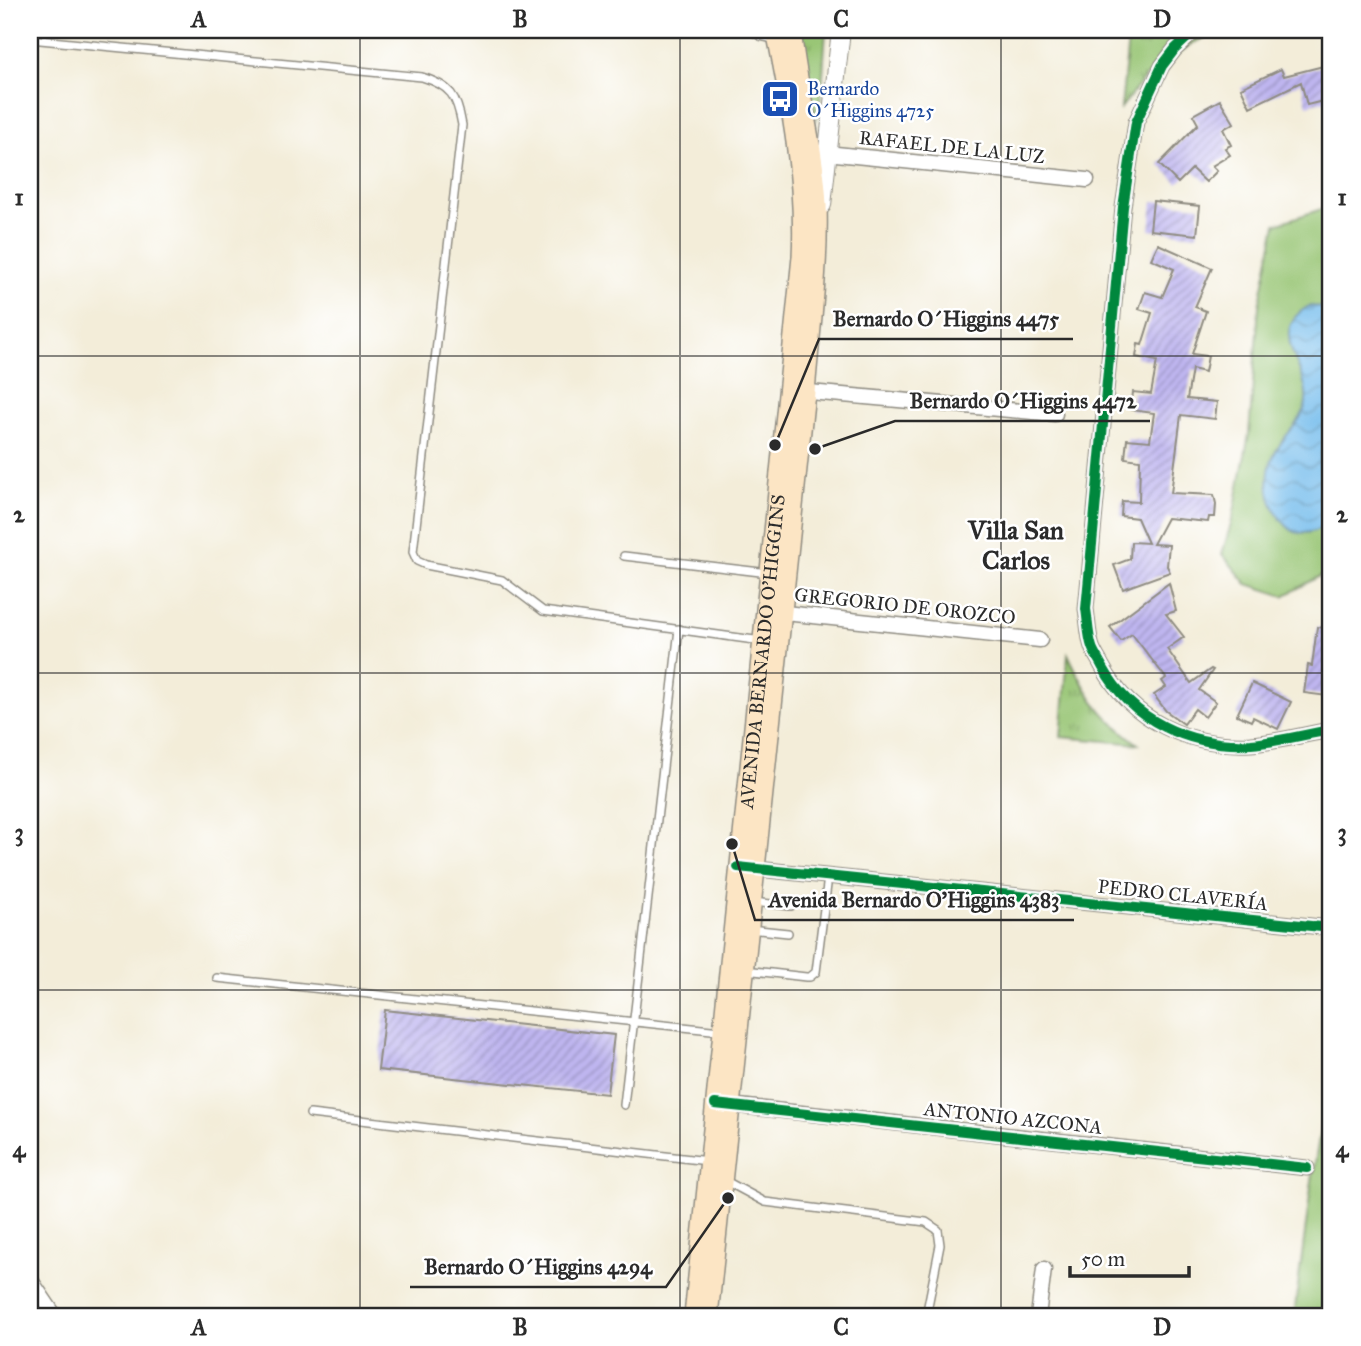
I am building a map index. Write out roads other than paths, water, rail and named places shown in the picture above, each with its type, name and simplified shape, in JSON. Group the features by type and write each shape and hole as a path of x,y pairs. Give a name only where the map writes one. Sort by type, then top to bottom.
{"main road":[{"name":"AVENIDA BERNARDO O'HIGGINS","path":"730,1032 744,970 749,928 751,902 746,868 763,641 775,612 770,573 817,250 820,152 784,34"},
{"name":"AVENIDA BERNARDO O'HIGGINS","path":"707,1316 723,1105 746,868 798,391 803,218 799,158 784,34"}],"street":[{"path":"820,152 841,30"},
{"path":"1203,30 1191,34 1162,66 1145,97 1136,122 1123,207 1086,609 1092,647 1111,682 1128,702 1150,721 1195,737 1223,744 1254,744 1331,730"},
{"name":"RAFAEL DE LA LUZ","path":"820,152 1087,180"},
{"path":"798,391 1055,414"},
{"name":"GREGORIO DE OROZCO","path":"775,612 1040,640"},
{"name":"PEDRO CLAVERÍA","path":"746,868 1331,928"},
{"name":"ANTONIO AZCONA","path":"723,1105 1307,1168"},
{"path":"1038,1316 1044,1269"},
{"path":"30,1279 51,1314"}],"lane":[{"path":"750,30 760,36 784,34"},
{"path":"30,39 422,77 448,88 458,106 462,125 413,552 417,561 502,580 543,611 763,641"},
{"path":"624,556 770,573"},
{"path":"624,1105 679,629"},
{"path":"744,970 810,977 818,968 828,877"},
{"path":"751,902 791,906"},
{"path":"814,909 824,910"},
{"path":"749,928 788,933"},
{"path":"812,935 821,936"},
{"path":"217,978 730,1032"},
{"path":"310,1114 719,1167 765,1202 926,1222 938,1230 940,1245 926,1316"}],"water":[{"path":"1309,306 1324,307 1331,312 1331,434 1323,448 1320,463 1331,513 1330,519 1322,527 1297,533 1287,526 1275,509 1268,480 1275,452 1305,407 1303,380 1289,340 1295,317"}],"place":[{"name":"Bernardo O´Higgins 4725","path":"780,99"},
{"name":"Bernardo O´Higgins 4475","path":"775,445"},
{"name":"Bernardo O´Higgins 4472","path":"815,449"},
{"name":"Avenida Bernardo O'Higgins 4383","path":"732,844"},
{"name":"Bernardo O´Higgins 4294","path":"728,1198"}],"district":[{"name":"Villa San Carlos","path":"1016,545"}]}
